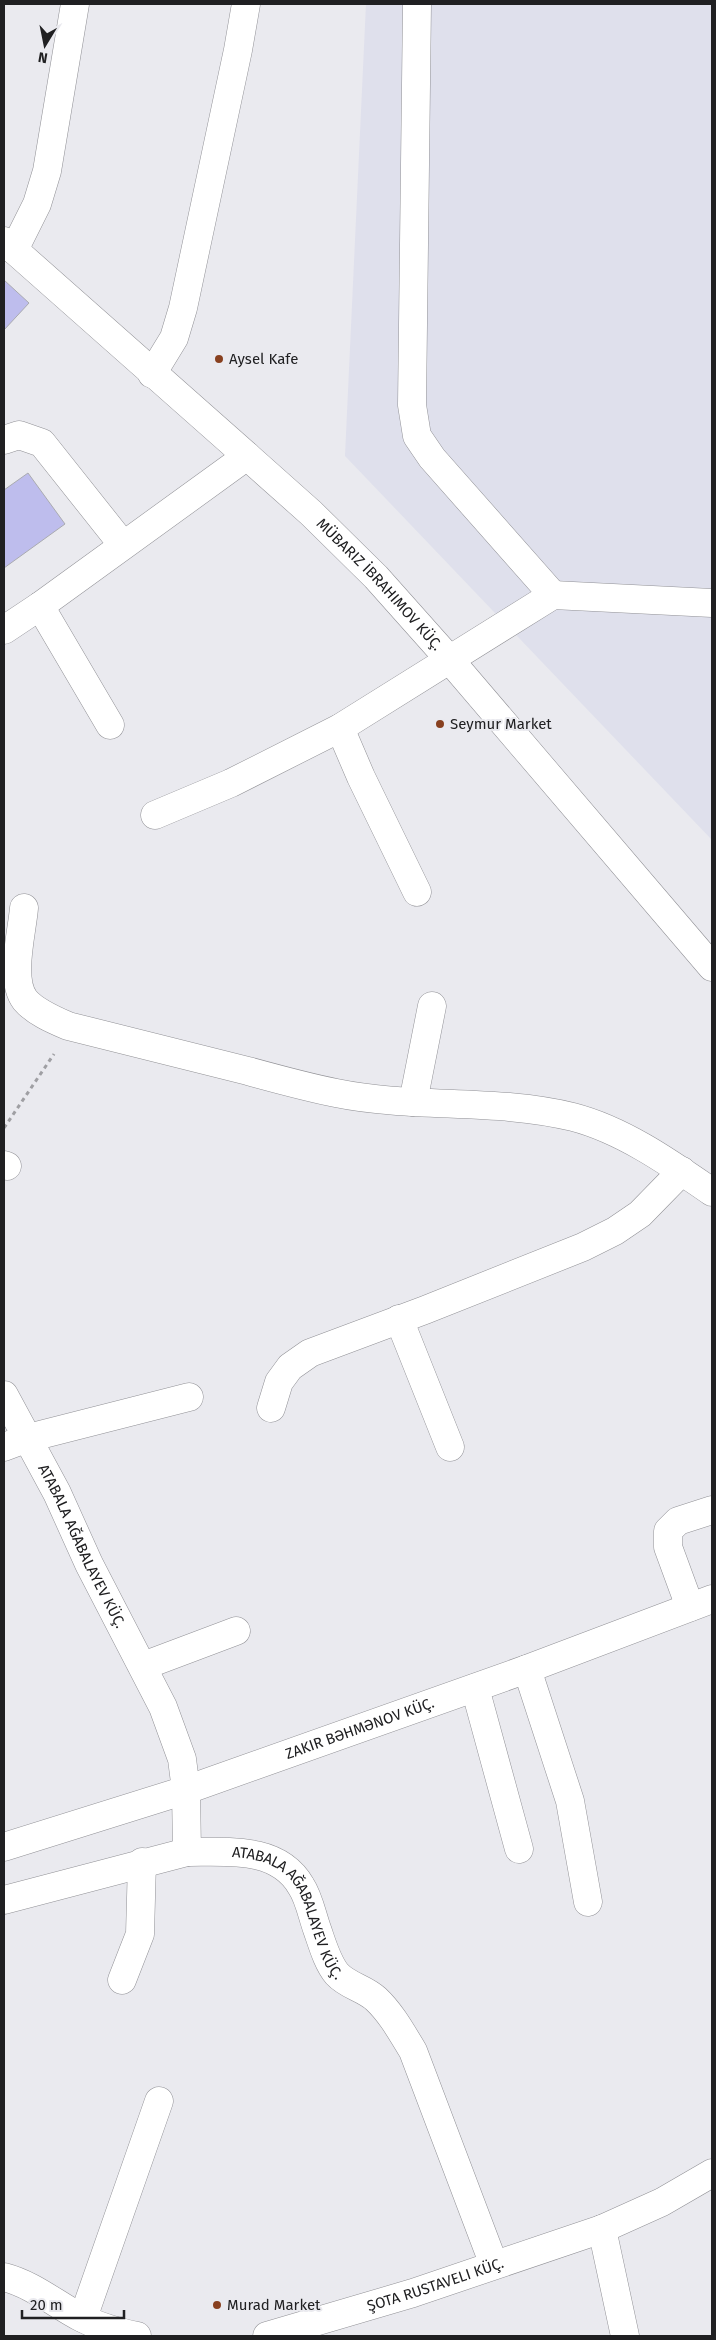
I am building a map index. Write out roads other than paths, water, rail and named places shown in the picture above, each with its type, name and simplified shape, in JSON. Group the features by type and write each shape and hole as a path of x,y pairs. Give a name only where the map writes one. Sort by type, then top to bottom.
{"street":[{"path":"9,246 37,204 47,171 75,4"},
{"path":"152,374 174,338 183,308 238,50 246,4"},
{"path":"416,4 412,405 418,436 432,458 553,595"},
{"name":"MÜBARIZ İBRAHIMOV KÜÇ.","path":"9,246 311,513 376,577 708,954"},
{"path":"4,440 18,435 42,443 123,544"},
{"path":"4,630 247,456"},
{"path":"155,815 231,783 340,728 553,595 712,603"},
{"path":"40,606 110,725"},
{"path":"340,728 361,777 417,892"},
{"path":"24,908 16,980 25,1000 47,1016 68,1026 336,1094 413,1102 530,1109 573,1117 599,1125 682,1171 712,1192"},
{"path":"413,1102 432,1006"},
{"path":"271,1408 278,1382 290,1366 310,1353 583,1247 615,1231 640,1214 682,1171"},
{"path":"399,1319 450,1447"},
{"name":"ATABALA AĞABALAYEV KÜÇ.","path":"4,1394 16,1443 57,1493 89,1564 143,1666 176,1739 182,1760 186,1790 187,1852 232,1852 261,1856 284,1865 302,1886 327,1956 336,1974 351,1985 375,1998 393,2019 413,2051 494,2265"},
{"path":"16,1443 189,1397"},
{"path":"701,1603 668,1547 668,1532 678,1521 712,1510"},
{"name":"ZAKIR BƏHMƏNOV KÜÇ.","path":"4,1847 186,1790 475,1688 701,1603"},
{"path":"143,1666 236,1631"},
{"path":"527,1669 570,1801 588,1902"},
{"path":"475,1688 519,1849"},
{"path":"4,1900 142,1862 187,1852"},
{"path":"122,1980 140,1934 142,1862"},
{"path":"82,2318 159,2101"},
{"name":"ŞOTA RUSTAVELI KÜÇ.","path":"267,2336 413,2293 602,2229 662,2202 712,2173"},
{"path":"602,2229 625,2336"},
{"path":"4,2277 38,2290 82,2318 121,2334"}],"place":[{"name":"Aysel Kafe","path":"219,359"},
{"name":"Seymur Market","path":"440,724"},
{"name":"Murad Market","path":"217,2305"}]}
